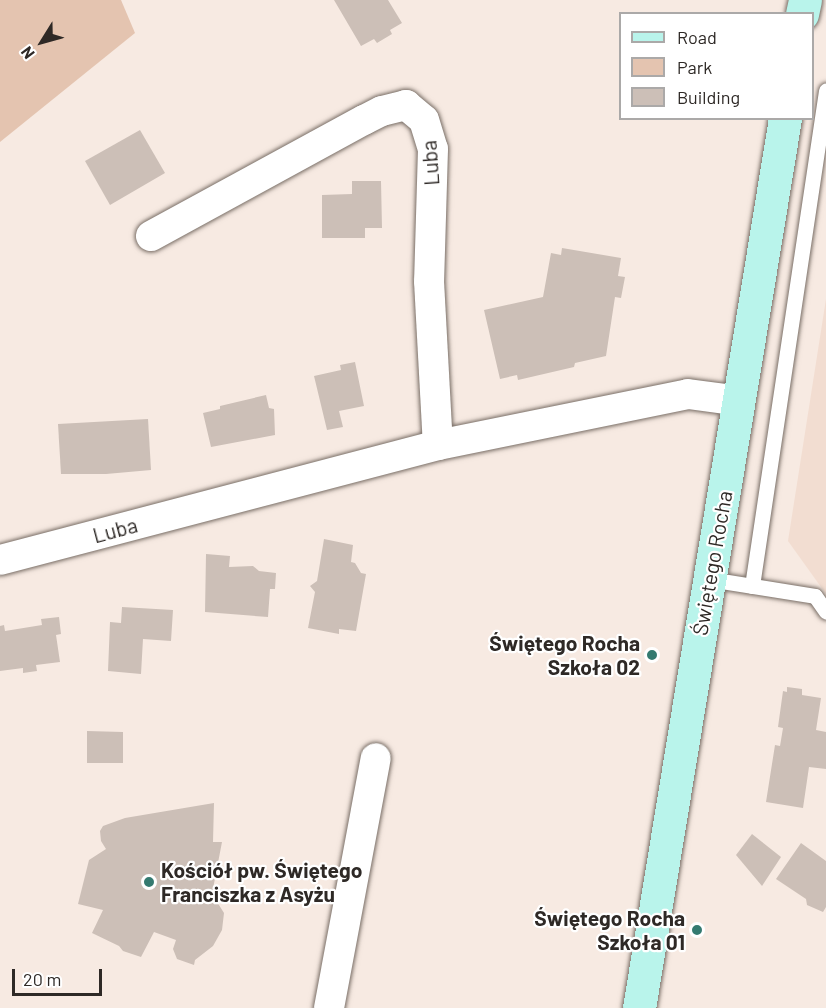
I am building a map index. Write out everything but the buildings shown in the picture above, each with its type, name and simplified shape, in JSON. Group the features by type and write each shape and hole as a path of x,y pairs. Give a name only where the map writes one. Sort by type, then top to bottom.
{"main road":[{"name":"Świętego Rocha","path":"639,1008 785,120"}],"street":[{"name":"Luba","path":"151,236 364,120 382,111 406,105 424,120 433,149 429,281 438,446"},
{"name":"Luba","path":"0,560 438,446 688,394 740,401"},
{"path":"329,1008 376,758"}],"lane":[{"path":"753,586 826,91"},
{"path":"709,579 815,596 826,612"}],"shaded area":[{"path":"826,299 826,594 788,541"}],"green space":[{"path":"0,0 121,0 135,33 0,142"}],"place":[{"name":"Świętego Rocha Szkoła 02","path":"652,655"},
{"name":"Kościół pw. Świętego Franciszka z Asyżu","path":"149,882"},
{"name":"Świętego Rocha Szkoła 01","path":"697,930"}]}
